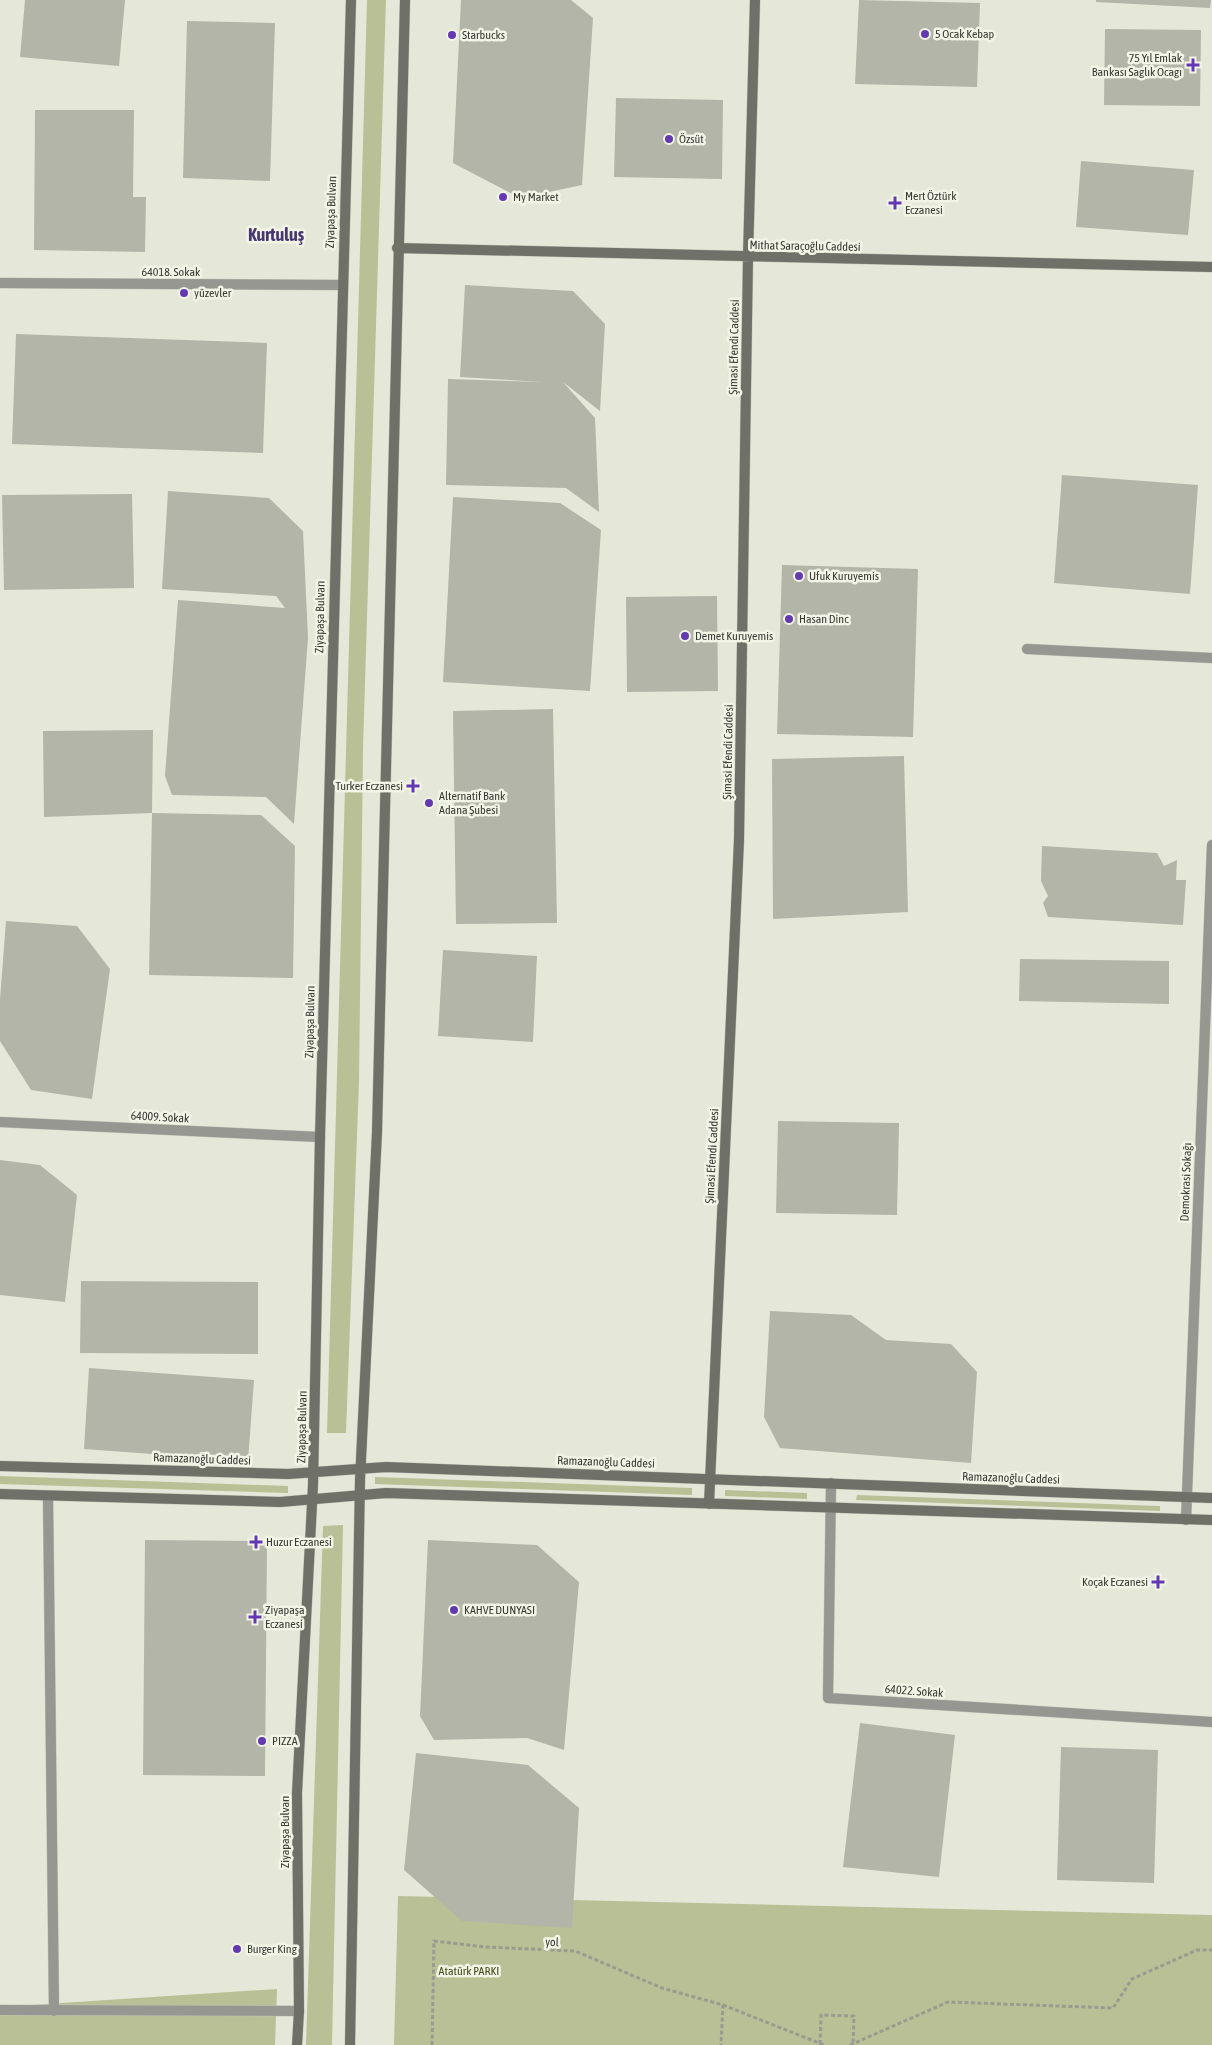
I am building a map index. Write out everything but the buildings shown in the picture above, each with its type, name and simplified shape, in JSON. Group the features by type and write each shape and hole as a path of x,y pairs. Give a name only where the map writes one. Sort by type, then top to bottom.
{"main road":[{"name":"Ziyapaşa Bulvarı","path":"297,2045 299,2011 297,1793 314,1472 320,1137 350,0"},
{"path":"350,2045 360,1496 377,1132 404,0"},
{"name":"Şimasi Efendi Caddesi","path":"709,1504 740,840 748,257 755,0"},
{"name":"Mithat Saraçoğlu Caddesi","path":"397,248 1212,267"},
{"name":"Ramazanoğlu Caddesi","path":"0,1466 288,1474 386,1467 1212,1498"},
{"path":"0,1494 280,1502 386,1493 1212,1520"}],"street":[{"name":"64018. Sokak","path":"0,284 342,286"},
{"path":"1027,649 1212,658"},
{"name":"Demokrasi Sokağı","path":"1186,1520 1212,845"},
{"name":"64009. Sokak","path":"0,1122 320,1137"},
{"name":"64022. Sokak","path":"831,1483 828,1698 1212,1722"},
{"path":"48,1496 54,2011"},
{"path":"0,2010 299,2011"}],"path":[{"name":"yol","path":"432,2045 434,1941 485,1948 575,1952 662,1988 723,2005"},
{"path":"721,2045 723,2005 821,2045 820,2015 854,2016 852,2045 948,2002 1113,2008 1132,1979 1198,1950 1212,1950"}],"green space":[{"path":"367,0 386,0 363,749 359,1082 346,1433 327,1433"},
{"path":"0,1476 288,1486 288,1493 0,1484"},
{"path":"375,1477 692,1488 692,1495 375,1484"},
{"path":"725,1490 807,1493 807,1499 725,1496"},
{"path":"857,1495 1160,1506 1160,1511 856,1500"},
{"path":"343,1525 332,2045 306,2045 323,1526"},
{"name":"Atatürk PARKI","path":"398,1896 1212,1915 1212,2045 394,2045"},
{"path":"277,1989 275,2045 0,2045 0,2007"}],"place":[{"name":"5 Ocak Kebap","path":"925,34"},
{"name":"Starbucks","path":"452,35"},
{"name":"75 Yıl Emlak Bankası Saglık Ocagı","path":"1193,65"},
{"name":"Özsüt","path":"669,139"},
{"name":"My Market","path":"503,197"},
{"name":"Mert Öztürk Eczanesi","path":"895,203"},
{"name":"yüzevler","path":"184,293"},
{"name":"Ufuk Kuruyemis","path":"799,576"},
{"name":"Hasan Dinc","path":"789,619"},
{"name":"Demet Kuruyemis","path":"685,636"},
{"name":"Turker Eczanesi","path":"413,786"},
{"name":"Alternatif Bank Adana Şubesi","path":"429,803"},
{"name":"Huzur Eczanesi","path":"256,1542"},
{"name":"Koçak Eczanesi","path":"1158,1582"},
{"name":"KAHVE DUNYASI","path":"454,1610"},
{"name":"Ziyapaşa Eczanesi","path":"255,1617"},
{"name":"PIZZA","path":"262,1741"},
{"name":"Burger King","path":"237,1949"}],"district":[{"name":"Kurtuluş","path":"276,235"}]}
